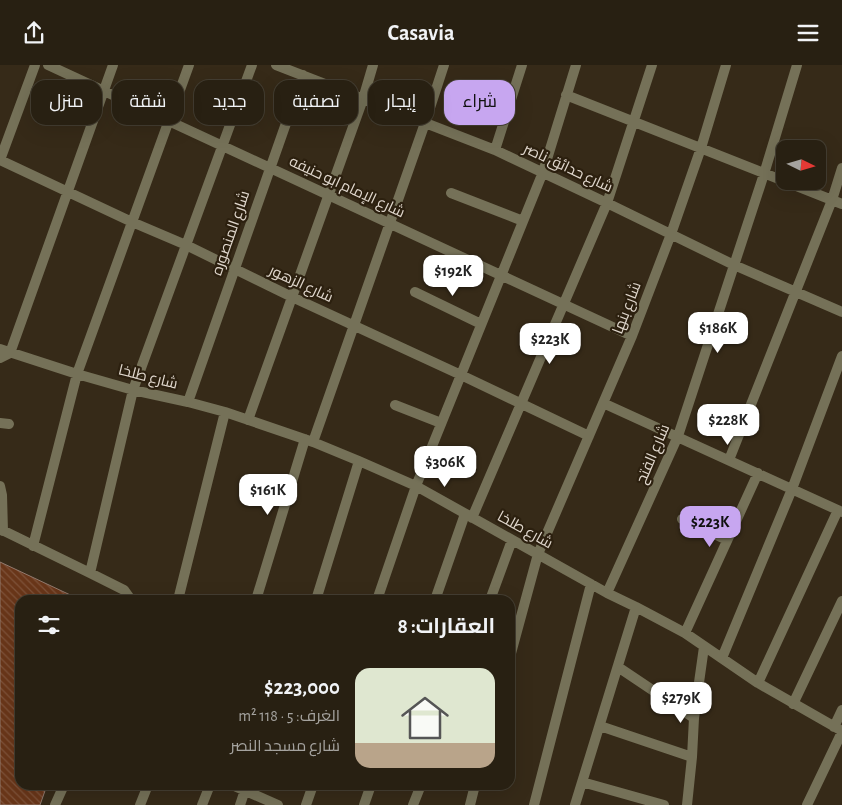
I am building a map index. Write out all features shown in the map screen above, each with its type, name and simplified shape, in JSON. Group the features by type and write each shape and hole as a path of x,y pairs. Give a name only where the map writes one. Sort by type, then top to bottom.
{"street":[{"path":"0,160 35,65"},
{"name":"شارع الإمام ابو حنيفه","path":"48,65 112,95"},
{"path":"0,359 10,353 113,65"},
{"path":"184,80 189,65"},
{"path":"90,573 133,389 252,65"},
{"name":"شارع حدائق ناصر","path":"276,65 289,67 303,75 368,101"},
{"path":"248,420 363,99 373,65"},
{"path":"434,96 444,65"},
{"path":"495,150 522,65"},
{"path":"379,595 416,486 543,172 576,65"},
{"path":"437,595 469,516 607,203 652,65"},
{"name":"شارع بنها","path":"515,639 538,554 632,336 701,149 726,65"},
{"name":"شارع الفتح","path":"607,593 678,436 764,173 797,65"},
{"name":"شارع المنصوره","path":"188,402 303,75"},
{"path":"566,95 842,204"},
{"path":"33,546 77,374 168,125"},
{"name":"شارع الإمام ابو حنيفه","path":"177,125 632,336"},
{"path":"258,595 309,441 354,326 424,125"},
{"name":"شارع حدائق ناصر","path":"430,125 495,150 734,265 842,312"},
{"name":"شارع الزهور","path":"0,160 132,222 186,245 588,436"},
{"path":"729,460 832,200 842,168"},
{"path":"450,193 523,221"},
{"path":"414,292 481,324"},
{"name":"شارع طلخا","path":"0,349 77,374 225,412 309,441 416,486 591,585 685,633 758,683 839,730"},
{"path":"722,658 792,489 842,356"},
{"path":"603,403 840,511 758,683"},
{"path":"395,405 441,423"},
{"path":"179,595 225,412"},
{"path":"318,595 359,461"},
{"path":"685,633 758,473"},
{"path":"0,486 2,495 1,530 124,590 128,595"},
{"path":"682,519 727,540"},
{"path":"492,595 512,540"},
{"path":"534,805 591,585"},
{"path":"793,704 842,601"},
{"path":"575,805 636,607"},
{"path":"687,805 694,718 704,647"},
{"path":"618,667 694,718"},
{"path":"807,805 839,730 842,710"},
{"path":"600,726 692,757"},
{"path":"582,782 664,805"},
{"path":"56,805 62,790"},
{"path":"140,805 146,790"},
{"path":"202,805 208,790"},
{"path":"240,805 253,790 278,805"},
{"path":"306,805 311,790"},
{"path":"364,805 369,790"},
{"path":"414,805 419,790"},
{"path":"470,805 474,790"}],"building":[{"path":"0,562 70,595 15,595 15,790 45,790 40,805 0,805"}]}
